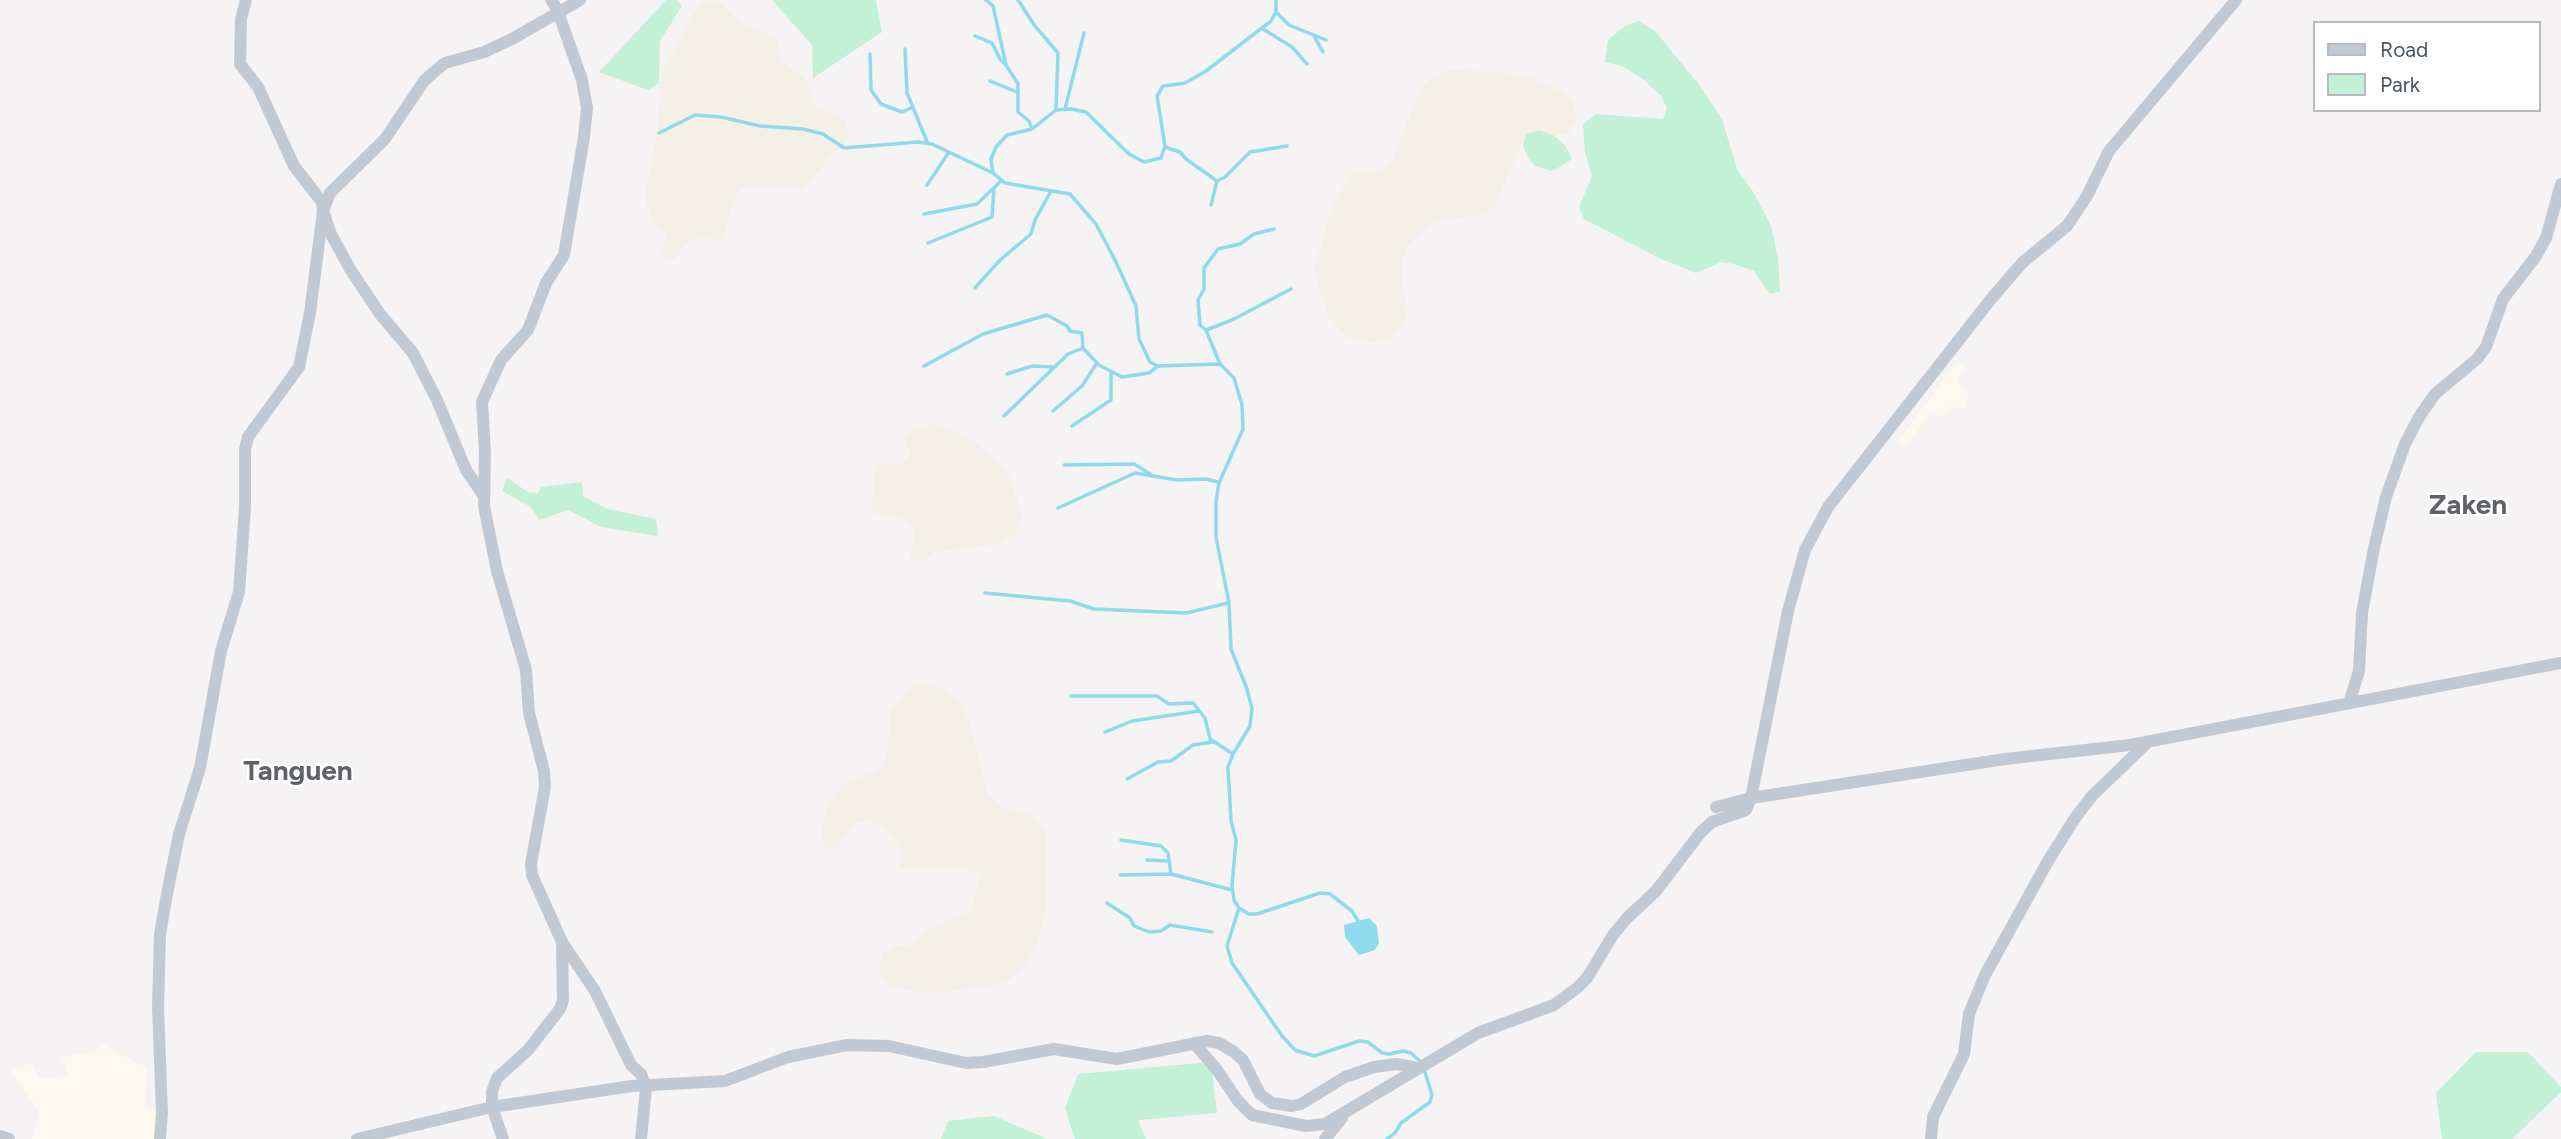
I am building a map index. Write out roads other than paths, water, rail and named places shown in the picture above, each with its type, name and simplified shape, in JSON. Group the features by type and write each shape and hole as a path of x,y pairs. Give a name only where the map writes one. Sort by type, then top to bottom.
{"street":[{"path":"246,0 241,19 240,64 258,87 294,166 322,202 331,234 350,269 380,314 413,353 438,400 466,470 484,496"},
{"path":"551,0 559,13 582,80 587,108 584,137 564,255 546,283 527,330 501,360 482,402 486,523 526,670 530,713 544,771 545,788 531,864 532,875 562,942 595,991 631,1065 640,1074 645,1085 641,1139"},
{"path":"160,1139 160,934 167,894 179,834 200,768 221,651 239,592 248,438 299,367 308,324 323,211 330,193 385,139 424,81 435,71 445,63 484,52 580,0"},
{"path":"1194,1043 1238,1101 1252,1115 1306,1126 1325,1124 1478,1034 1554,1004 1587,978 1613,935 1656,891 1702,832 1713,822 1746,810 1751,799 1788,611 1805,550 1828,507 1991,299 2023,262 2067,226 2087,197 2109,151 2236,0"},
{"path":"2350,703 2359,671 2362,613 2374,548 2386,497 2405,444 2435,394 2477,359 2486,346 2503,299 2536,256 2546,238 2561,184"},
{"path":"1716,807 1751,799 2005,759 2149,741 2561,663"},
{"path":"1931,1139 1933,1117 1964,1054 1969,1014 1990,965 2075,818 2092,796 2149,741"},
{"path":"503,1139 492,1107 492,1092 497,1078 527,1050 560,1009 563,1000 562,942"},
{"path":"357,1139 492,1107 645,1085 725,1081 788,1057 847,1045 889,1046 966,1063 1054,1049 1117,1059 1207,1041 1219,1043 1234,1052 1242,1060 1260,1094 1281,1106 1301,1104 1345,1077 1374,1067 1396,1064 1418,1069"},
{"path":"1325,1139 1346,1112"},
{"path":"0,1136 9,1139"}],"water":[{"path":"1369,918 1377,926 1379,943 1375,950 1359,955 1345,937 1344,925"}],"waterway":[{"path":"986,0 993,6 1006,65 1018,84 1018,112 1029,121 1032,129"},
{"path":"1018,0 1058,53 1056,110"},
{"path":"1276,0 1276,12 1271,21 1206,71 1185,83 1163,86 1157,96 1165,146 1161,158 1144,162 1129,154 1086,112 1071,109 1056,110 1032,129 1007,135 996,147 991,159 993,173 1005,183 1070,194 1096,224 1136,306 1139,339 1150,362 1158,366 1220,364 1234,378 1242,405 1243,429 1219,483 1216,501 1216,537 1229,603 1231,649 1252,709 1250,726 1228,767 1231,821 1236,840 1232,886 1234,900 1239,908 1249,914 1257,914 1320,893 1330,894 1352,911 1358,921"},
{"path":"1277,13 1289,25 1326,40"},
{"path":"1263,29 1292,47 1307,64"},
{"path":"1065,109 1084,33"},
{"path":"975,36 992,43 1005,64"},
{"path":"1314,36 1323,52"},
{"path":"905,49 907,93 928,144"},
{"path":"870,54 871,90 881,104 902,112 913,107"},
{"path":"990,81 1017,92"},
{"path":"659,133 695,115 721,117 760,126 803,129 823,134 844,148 918,142 932,144 993,173"},
{"path":"1165,147 1180,152 1217,181 1225,177 1250,152 1287,146"},
{"path":"927,185 949,152"},
{"path":"924,214 977,204 1002,180"},
{"path":"1211,205 1217,181"},
{"path":"928,243 992,217 994,188"},
{"path":"975,288 1000,260 1031,234 1035,220 1051,191"},
{"path":"1206,330 1200,325 1198,300 1204,289 1204,268 1218,249 1240,244 1254,234 1274,229"},
{"path":"1220,364 1206,330 1232,320 1291,289"},
{"path":"924,366 983,334 1047,315 1067,326 1070,331 1082,333 1083,348"},
{"path":"1004,416 1068,354 1083,348 1099,365 1122,377 1149,373 1158,366"},
{"path":"1053,411 1082,386 1097,363"},
{"path":"1007,374 1032,366 1054,367"},
{"path":"1072,426 1111,400 1111,372"},
{"path":"1064,465 1134,464 1150,474"},
{"path":"1058,508 1135,473 1177,480 1206,479 1218,482"},
{"path":"985,593 1070,601 1094,609 1186,613 1228,603"},
{"path":"1071,696 1157,696 1169,704 1193,703 1205,718 1210,739 1233,754"},
{"path":"1105,732 1132,721 1199,711"},
{"path":"1127,779 1158,762 1171,761 1193,745 1213,742"},
{"path":"1121,840 1161,846 1168,853 1171,874 1232,890"},
{"path":"1147,860 1169,861"},
{"path":"1120,875 1171,874"},
{"path":"1107,903 1130,918 1134,926 1149,932 1161,931 1170,925 1212,932"},
{"path":"1239,908 1227,946 1232,963 1282,1036 1295,1050 1314,1056 1359,1041 1368,1042 1382,1053 1411,1053 1421,1062"},
{"path":"1387,1139 1401,1123 1430,1102 1432,1095 1424,1069"}],"district":[{"name":"Zaken","path":"2468,506"},
{"name":"Tanguen","path":"298,772"}]}
